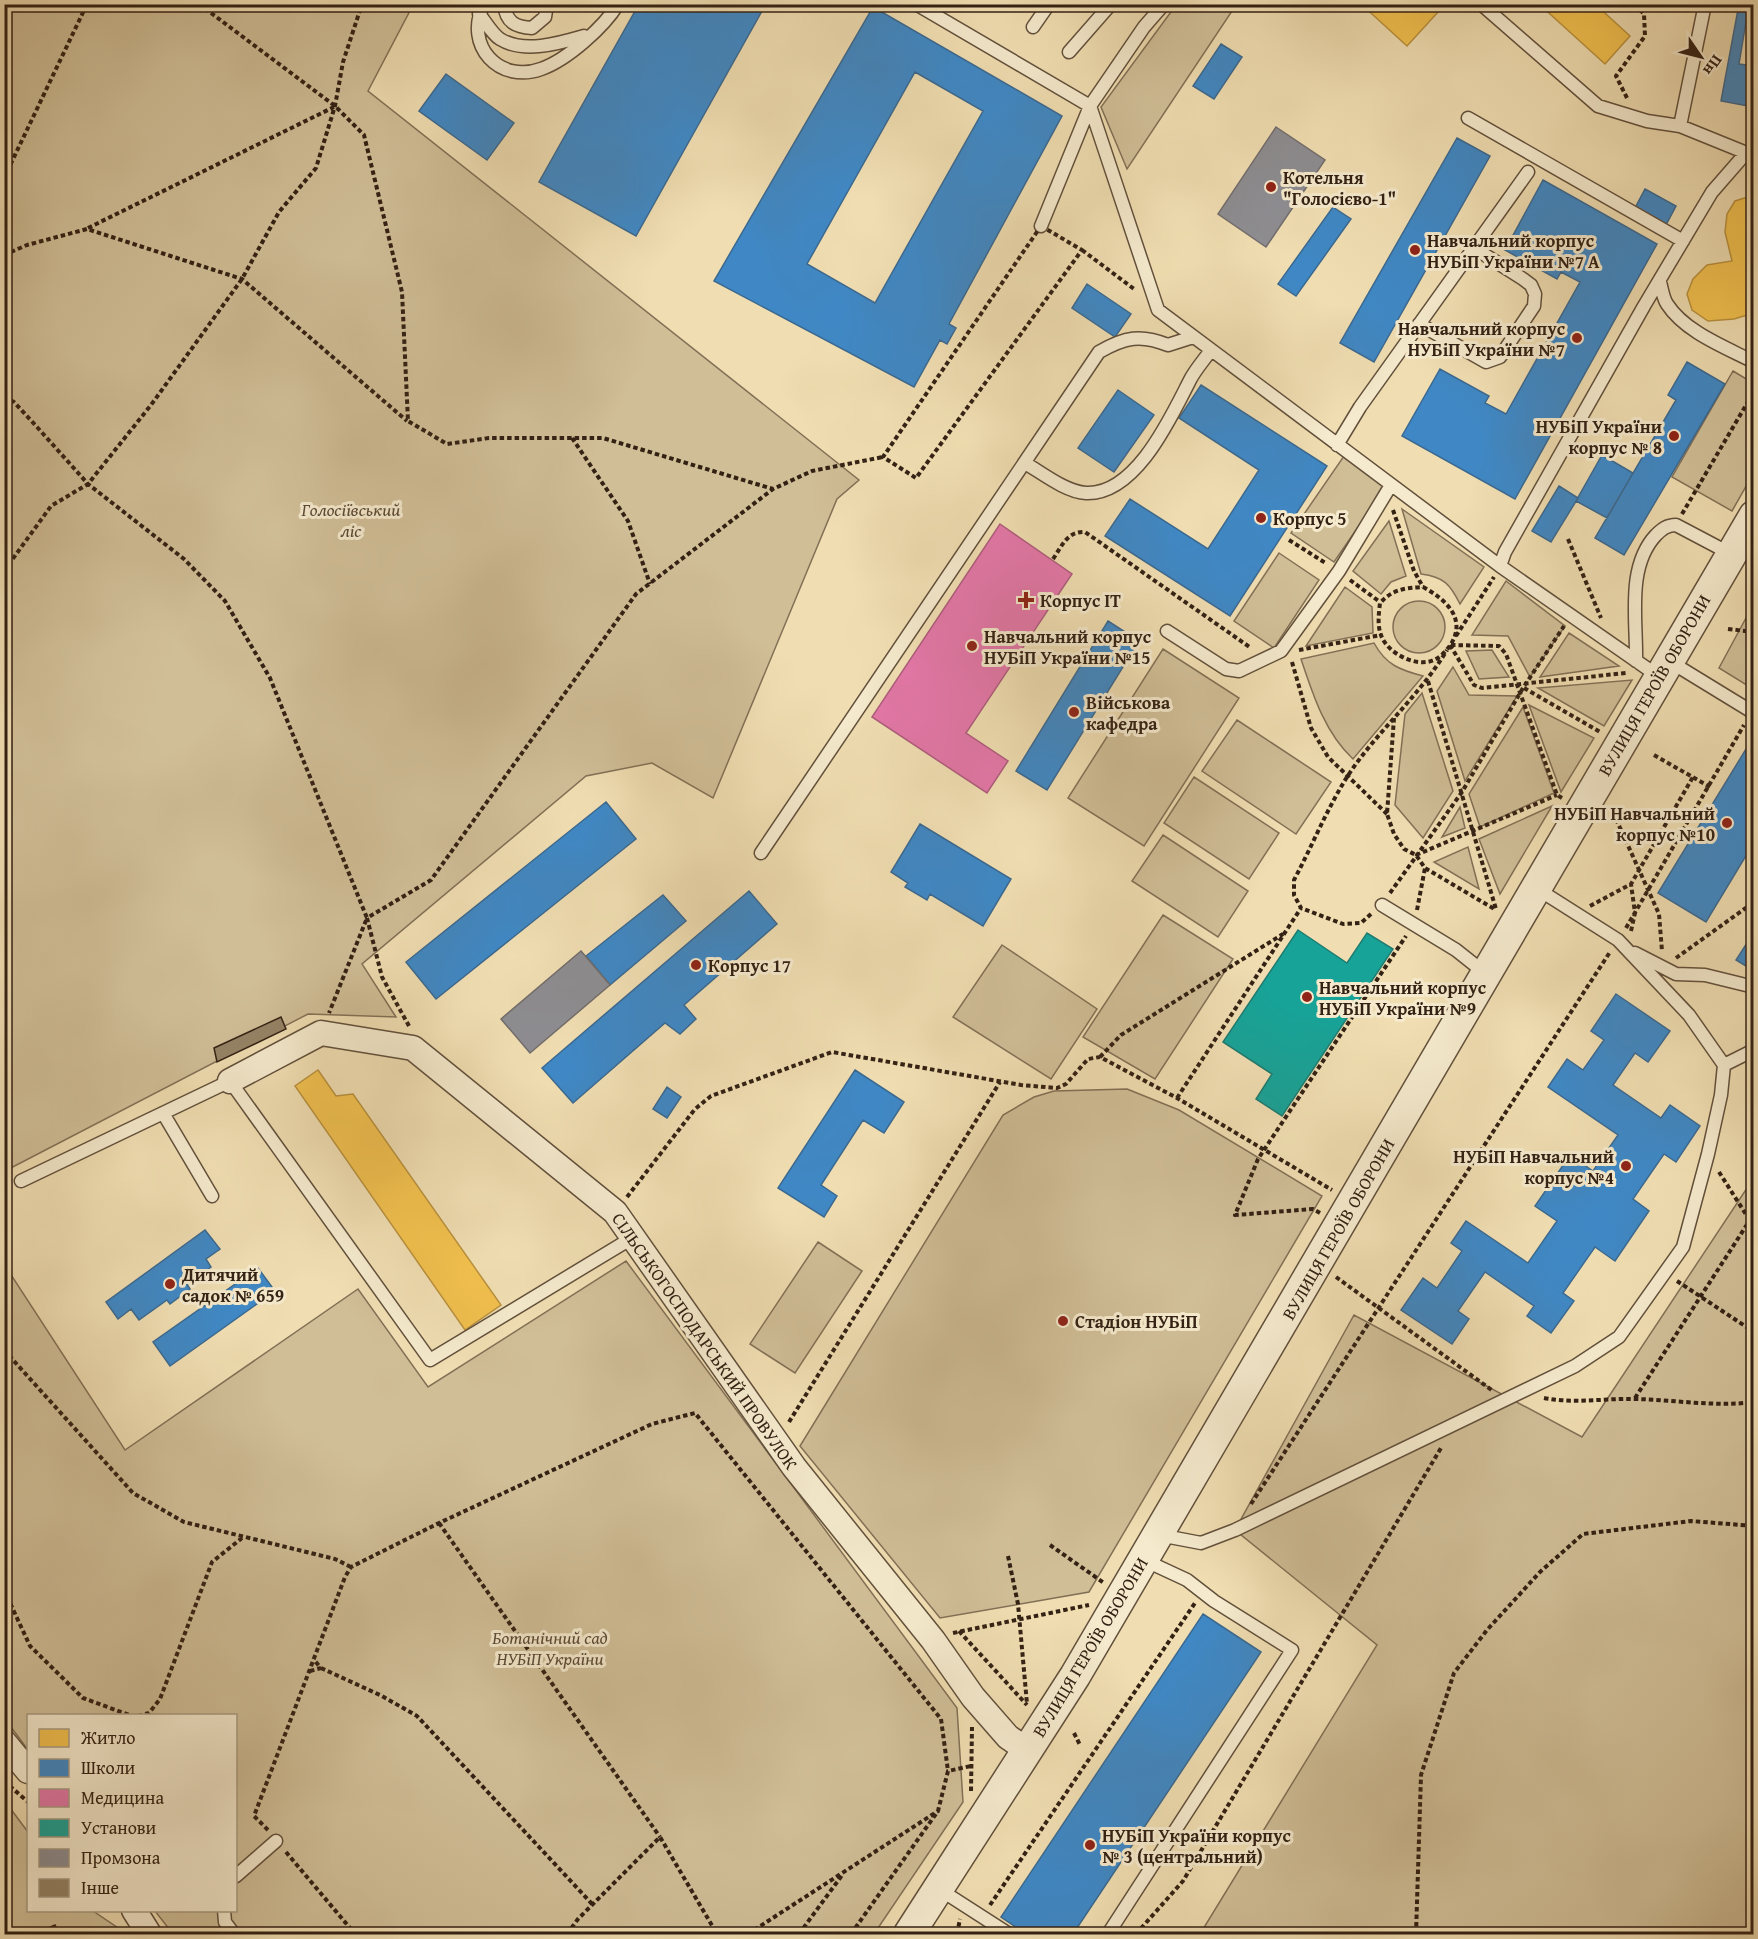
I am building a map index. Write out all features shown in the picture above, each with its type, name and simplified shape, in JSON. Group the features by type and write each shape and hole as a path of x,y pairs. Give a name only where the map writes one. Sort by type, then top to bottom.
{"street":[{"name":"ВУЛИЦЯ ГЕРОЇВ ОБОРОНИ","path":"909,1935 1027,1750 1318,1263 1536,888 1652,666 1731,554 1754,516"},
{"name":"СІЛЬСЬКОГОСПОДАРСЬКИЙ ПРОВУЛОК","path":"321,1033 413,1048 615,1212 794,1467 933,1640 973,1696 1008,1737 1027,1750"},
{"path":"230,1081 321,1033"},
{"path":"4,1742 27,1770"},
{"path":"135,1912 149,1934"}],"lane":[{"path":"504,4 508,20 516,27 532,28 545,18 547,4"},
{"path":"481,9 476,34 483,53 500,65 521,73 541,69 594,34 618,4"},
{"path":"841,4 847,4"},
{"path":"916,4 1090,106 1158,310 1337,445 1389,490 1612,644 1652,666 1752,713"},
{"path":"1033,27 1049,4"},
{"path":"1069,52 1112,4"},
{"path":"1041,226 1090,106 1144,27 1164,4"},
{"path":"1481,4 1598,106 1647,121 1680,126 1750,154 1712,192 1505,552 1500,566"},
{"path":"1680,126 1705,4"},
{"path":"481,9 500,39 526,46 560,44 594,34"},
{"path":"1468,118 1683,241"},
{"path":"1337,445 1360,407 1528,172"},
{"path":"1419,324 1486,362 1500,357 1534,306 1534,294 1531,285 1474,248"},
{"path":"1660,282 1665,303 1678,317 1710,339 1754,362"},
{"path":"761,853 1099,352 1114,343 1133,339 1148,338 1168,345 1193,337"},
{"path":"1025,463 1071,489 1086,493 1102,491 1123,481 1167,428 1191,378 1211,350"},
{"path":"1167,631 1226,669 1239,671 1286,651 1389,490"},
{"path":"1652,666 1639,560 1647,545 1663,529 1676,525 1731,554"},
{"path":"1536,888 1622,945 1676,974 1705,975 1754,987"},
{"path":"1382,905 1456,950 1472,966 1486,974"},
{"path":"1150,1547 1201,1543 1234,1530 1575,1366 1619,1337 1683,1247 1708,1154 1721,1095 1724,1065 1689,1015 1622,945"},
{"path":"1724,1065 1754,1050"},
{"path":"21,1181 230,1081 430,1360 632,1238"},
{"path":"163,1113 212,1196"},
{"path":"1108,1935 1292,1650 1214,1601 1150,1547"},
{"path":"237,1875 276,1841"},
{"path":"939,1889 1009,1935"},
{"path":"224,1912 225,1922 234,1935"}],"path":[{"path":"4,178 87,4"},
{"path":"199,4 335,106 364,135 402,292 408,421"},
{"path":"4,571 51,507 88,484 152,405 242,279 279,212 316,168 335,106 343,62 362,4"},
{"path":"1634,4 1644,14 1645,36 1616,76 1624,95 1647,121"},
{"path":"4,255 27,245 87,229 335,106"},
{"path":"883,457 1041,226 1082,250 1124,280 1158,310"},
{"path":"87,229 242,279 408,421 447,444 489,438 603,438 773,489"},
{"path":"321,1033 367,918 431,880 636,594 773,489 812,471 883,457 916,478 1082,250"},
{"path":"4,397 14,402 88,484 184,559 225,601 270,678 367,918 382,977 408,1020 413,1048"},
{"path":"1676,525 1749,400"},
{"path":"572,438 628,521 650,584"},
{"path":"1389,490 1414,571 1423,587 1441,597 1451,608 1457,623 1454,638"},
{"path":"1053,559 1067,537 1075,531 1085,532 1268,660"},
{"path":"1568,539 1612,644"},
{"path":"1289,540 1339,571 1380,603"},
{"path":"1177,1098 1301,908 1294,896 1294,880 1347,777 1428,680 1500,566"},
{"path":"1423,587 1390,592 1380,603 1381,635 1393,651 1415,662 1434,660 1447,650"},
{"path":"1416,855 1462,792 1523,688 1571,615"},
{"path":"1728,629 1754,632"},
{"path":"1381,635 1286,651 1311,728 1328,757 1387,814"},
{"path":"1450,645 1474,685 1482,688 1630,672 1652,666"},
{"path":"1416,855 1557,795 1518,684 1499,646 1450,645"},
{"path":"1428,680 1475,830 1497,910"},
{"path":"1518,684 1605,735"},
{"path":"1234,1530 1379,1308 1622,945 1635,913 1752,713"},
{"path":"1394,718 1387,814 1394,834 1404,849 1416,855 1425,868 1502,913"},
{"path":"1654,755 1710,787"},
{"path":"1575,914 1631,884 1693,777"},
{"path":"1616,819 1659,914 1663,967"},
{"path":"1324,1214 1313,1209 1235,1215 1264,1150 1414,925 1425,868"},
{"path":"1622,945 1635,913 1631,884"},
{"path":"1663,967 1754,902"},
{"path":"615,1212 695,1109 711,1096 832,1052 1000,1082 1057,1088 1066,1084 1088,1059 1100,1057 1121,1035 1284,933"},
{"path":"1100,1057 1177,1098 1337,1193"},
{"path":"787,1425 1000,1082"},
{"path":"1708,1154 1754,1227"},
{"path":"1634,1399 1750,1220"},
{"path":"1318,1263 1505,1400"},
{"path":"1664,1273 1754,1332"},
{"path":"4,1350 133,1493 184,1522 335,1559 351,1567"},
{"path":"1520,1393 1567,1402 1634,1399 1730,1405 1754,1402"},
{"path":"355,1935 254,1816 345,1577 351,1567 439,1522 652,1424 695,1413 941,1719 948,1771 938,1810 851,1935"},
{"path":"1136,1935 1183,1881 1322,1652 1438,1453 1465,1420"},
{"path":"1416,1935 1421,1775 1454,1673 1487,1630 1540,1572 1583,1534 1691,1521 1754,1526"},
{"path":"439,1522 660,1837 717,1935"},
{"path":"145,1714 160,1698 212,1562 243,1538"},
{"path":"1050,1545 1107,1584"},
{"path":"959,1631 1028,1705 1019,1621 1008,1556"},
{"path":"4,1590 30,1647 83,1698 127,1714"},
{"path":"982,1917 1203,1590"},
{"path":"933,1640 959,1631 1096,1604"},
{"path":"314,1660 321,1668 382,1695 417,1716 593,1905"},
{"path":"310,1671 321,1668"},
{"path":"972,1801 973,1696"},
{"path":"1074,1733 1080,1745"},
{"path":"948,1771 971,1766"},
{"path":"4,1781 27,1801"},
{"path":"748,1935 938,1810"},
{"path":"567,1935 660,1837"},
{"path":"799,1935 846,1871"}],"green space":[{"name":"Голосіївський ліс","path":"5,5 413,5 368,91 859,480 837,499 713,798 652,763 586,776 362,964 396,1017 308,1014 5,1171"},
{"path":"1176,5 1236,5 1127,169 1101,107"},
{"path":"1733,371 1753,383 1753,474 1732,511 1672,477"},
{"path":"1344,456 1387,485 1334,562 1291,533"},
{"path":"1402,509 1484,567 1460,604 1453,591 1445,583 1435,577 1421,574"},
{"path":"1389,521 1406,576 1391,582 1381,594 1353,571"},
{"path":"1279,553 1319,580 1274,648 1234,621"},
{"path":"1506,581 1565,626 1530,677 1508,636 1472,635"},
{"path":"1345,587 1372,607 1373,633 1306,646"},
{"path":"1414,601 1424,601 1438,608 1445,627 1438,646 1424,653 1414,653 1404,649 1397,642 1393,632 1393,622 1397,612 1404,605"},
{"path":"1753,605 1753,689 1719,668"},
{"path":"1569,633 1619,666 1540,677"},
{"path":"1374,643 1383,657 1394,666 1423,676 1353,759 1343,749 1327,725 1315,700 1301,659"},
{"path":"1163,649 1239,698 1144,846 1068,798"},
{"path":"1492,650 1509,677 1479,679 1466,651"},
{"path":"1453,667 1469,695 1517,696 1465,781 1437,691"},
{"path":"1632,680 1604,726 1538,688"},
{"path":"1422,693 1453,791 1423,838 1395,805 1405,714"},
{"path":"1529,705 1594,738 1561,792"},
{"path":"1523,707 1554,793 1480,827 1469,794"},
{"path":"1237,720 1331,782 1296,834 1202,771"},
{"path":"1194,777 1279,833 1249,879 1164,823"},
{"path":"1552,806 1500,894 1479,839"},
{"path":"1460,807 1465,828 1442,837"},
{"path":"1163,835 1248,891 1218,937 1132,881"},
{"path":"1468,847 1479,889 1434,862"},
{"path":"1163,915 1233,959 1155,1079 1083,1037"},
{"path":"1002,945 1097,1009 1051,1079 953,1017"},
{"name":"Стадіон НУБіП","path":"1127,1089 1179,1110 1322,1196 1089,1592 940,1618 800,1446 1003,1115 1034,1097 1054,1091"},
{"path":"1753,1179 1753,1934 1200,1934 1377,1645 1235,1530 1354,1315 1582,1437"},
{"path":"818,1242 862,1271 795,1373 750,1344"},
{"name":"Ботанічний сад НУБіП України","path":"626,1261 957,1708 963,1802 874,1934 173,1934 156,1912 237,1912 237,1714 27,1714 27,1749 5,1719 4,1264 125,1450 358,1289 428,1387"},
{"path":"4,1800 27,1831 27,1912 94,1912 127,1934 5,1934"}],"building: Житло":[{"path":"1361,4 1432,4 1439,11 1407,46"},
{"path":"1539,4 1595,4 1630,36 1605,64"},
{"path":"1754,195 1754,313 1734,319 1708,321 1692,310 1687,294 1693,279 1707,265 1732,261 1725,232 1727,214 1735,201"},
{"path":"318,1070 336,1096 353,1094 501,1305 465,1330 295,1086"}],"building: Школи":[{"path":"639,4 766,4 636,236 539,182"},
{"path":"1739,4 1749,4 1739,64 1754,66 1754,107 1721,101"},
{"path":"873,7 1062,116 949,324 956,328 947,344 940,340 914,387 714,281","holes":["915,72 983,111 875,303 807,264"]},
{"path":"1221,44 1242,57 1214,99 1193,86"},
{"path":"446,74 514,123 487,160 419,111"},
{"name":"Навчальний корпус НУБіП України №7 А","path":"1457,138 1490,156 1374,362 1340,343"},
{"name":"Навчальний корпус НУБіП України №7","path":"1543,180 1657,244 1515,499 1402,436 1440,369 1489,396 1485,403 1506,414 1580,282 1561,272 1557,279 1505,250"},
{"path":"1645,189 1676,206 1666,225 1635,208"},
{"path":"1333,207 1351,219 1296,296 1278,284"},
{"path":"1087,284 1131,314 1115,337 1072,308"},
{"name":"НУБіП України корпус № 8","path":"1687,362 1725,384 1624,555 1595,538 1676,400 1668,395"},
{"name":"Корпус 5","path":"1201,385 1327,466 1230,616 1105,536 1130,499 1208,549 1259,470 1179,418"},
{"path":"1118,390 1154,415 1114,472 1078,448"},
{"path":"1602,455 1633,473 1607,518 1576,501"},
{"path":"1559,486 1578,498 1551,542 1532,531"},
{"name":"Військова кафедра","path":"1108,621 1139,641 1047,790 1016,771"},
{"name":"НУБіП Навчальний корпус №10","path":"1754,736 1754,851 1750,849 1706,922 1658,893"},
{"path":"606,802 636,839 436,999 406,962"},
{"path":"920,824 1011,879 983,926 930,894 927,900 905,887 908,883 891,872"},
{"name":"Корпус 17","path":"749,891 777,924 684,1005 696,1019 680,1034 665,1023 573,1103 542,1068"},
{"path":"663,895 686,921 610,985 586,956"},
{"path":"1754,932 1754,971 1736,960"},
{"name":"НУБіП Навчальний корпус №4","path":"1616,994 1670,1031 1648,1062 1635,1053 1613,1085 1661,1118 1670,1105 1700,1126 1676,1162 1664,1154 1633,1199 1649,1211 1615,1261 1595,1247 1563,1293 1574,1301 1551,1333 1527,1316 1534,1306 1485,1272 1458,1311 1469,1319 1452,1344 1401,1310 1423,1278 1437,1288 1462,1251 1451,1243 1466,1221 1528,1263 1557,1221 1535,1206 1570,1155 1593,1171 1618,1135 1548,1087 1567,1059 1583,1070 1604,1040 1591,1031"},
{"path":"855,1070 904,1102 884,1133 863,1120 821,1185 837,1196 824,1217 778,1188"},
{"path":"667,1087 681,1097 667,1118 653,1109"},
{"path":"205,1230 220,1249 206,1259 211,1267 187,1284 190,1289 170,1304 167,1300 139,1320 131,1309 118,1319 106,1302"},
{"path":"258,1268 275,1291 170,1366 153,1342"},
{"name":"НУБіП України корпус № 3 (центральний)","path":"1203,1614 1261,1652 1073,1934 1026,1934 1001,1917"}],"building: Медицина":[{"name":"Навчальний корпус НУБіП України №15","path":"1000,524 1072,574 966,733 1008,761 987,793 872,717"}],"building: Установи":[{"name":"Навчальний корпус НУБіП України №9","path":"1298,930 1347,963 1367,933 1393,949 1282,1116 1256,1099 1272,1074 1223,1042"}],"building: Промзона":[{"name":"Котельня \"Голосієво-1\"","path":"1276,127 1325,160 1266,247 1218,214"},
{"path":"581,951 610,985 530,1053 501,1019"}],"building: Інше":[{"path":"281,1017 286,1029 217,1062 214,1048"},
{"path":"55,1925 60,1934 34,1934"}],"place":[{"name":"Котельня \"Голосієво-1\"","path":"1271,187"},
{"name":"Навчальний корпус НУБіП України №7 А","path":"1415,250"},
{"name":"Навчальний корпус НУБіП України №7","path":"1577,338"},
{"name":"НУБіП України корпус № 8","path":"1674,436"},
{"name":"Корпус 5","path":"1261,518"},
{"name":"Корпус ІТ","path":"1026,600"},
{"name":"Навчальний корпус НУБіП України №15","path":"972,646"},
{"name":"Військова кафедра","path":"1074,712"},
{"name":"НУБіП Навчальний корпус №10","path":"1727,823"},
{"name":"Корпус 17","path":"696,965"},
{"name":"Навчальний корпус НУБіП України №9","path":"1307,997"},
{"name":"НУБіП Навчальний корпус №4","path":"1626,1166"},
{"name":"Дитячий садок № 659","path":"170,1284"},
{"name":"Стадіон НУБіП","path":"1063,1321"},
{"name":"НУБіП України корпус № 3 (центральний)","path":"1090,1845"}]}
